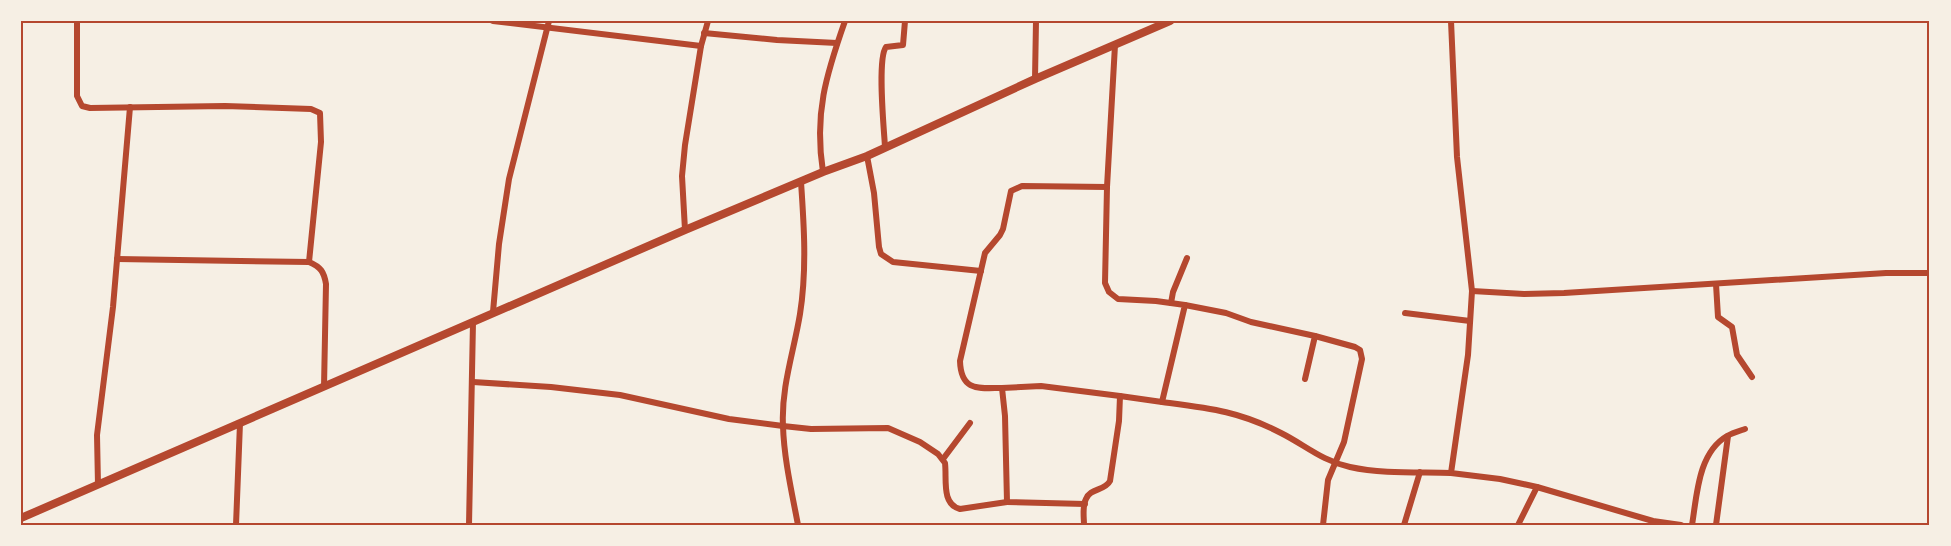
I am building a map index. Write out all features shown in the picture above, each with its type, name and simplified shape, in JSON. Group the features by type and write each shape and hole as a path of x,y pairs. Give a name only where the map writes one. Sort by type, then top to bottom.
{"street":[{"path":"77,21 79,105 90,108 225,106 318,111 321,118 321,142 309,262"},
{"path":"493,21 548,24 701,45"},
{"path":"685,230 682,176 685,145 701,45 708,21"},
{"path":"823,172 819,131 821,104 825,81 845,21"},
{"path":"885,147 881,78 883,52 886,47 903,45 905,21"},
{"path":"1035,79 1036,21"},
{"path":"21,518 493,312 823,172 867,156 1035,79 1170,21"},
{"path":"1450,473 1468,355 1472,291 1456,157 1451,21"},
{"path":"493,312 499,244 509,178 548,24"},
{"path":"705,33 837,43"},
{"path":"1115,45 1107,187 1105,273 1107,288 1118,299 1171,303 1218,311 1251,322 1355,347 1362,354 1344,442 1328,480 1323,525"},
{"path":"98,486 97,435 113,307 130,107"},
{"path":"867,156 874,193 879,247 886,258 893,262 981,271"},
{"path":"798,525 783,426 784,392 804,285 801,182"},
{"path":"1107,187 1022,186 1014,188 1010,194 1003,229 985,253 960,361 960,370 970,386 976,388 1041,386 1223,410 1241,415 1281,433 1312,453 1351,467 1450,473 1500,479 1537,487 1653,521 1681,525"},
{"path":"1171,303 1173,292 1187,258"},
{"path":"117,259 309,262 322,269 326,284 324,387"},
{"path":"1472,291 1544,293 1886,273 1930,273"},
{"path":"1716,284 1718,317 1732,327 1736,352 1752,377"},
{"path":"1162,402 1185,305"},
{"path":"1405,313 1470,321"},
{"path":"469,525 473,322"},
{"path":"1305,379 1314,336"},
{"path":"473,382 550,387 620,395 729,419 783,426 811,429 888,428 920,442 943,459"},
{"path":"1002,388 1007,502"},
{"path":"1084,525 1084,504 1088,495 1106,488 1110,481 1119,421 1120,396"},
{"path":"237,525 240,423"},
{"path":"970,423 943,459 948,500 955,508 1007,502 1084,504"},
{"path":"1692,525 1708,455 1714,446 1728,435 1744,429"},
{"path":"1716,525 1728,435"},
{"path":"1404,525 1420,472"},
{"path":"1518,525 1537,487"}]}
